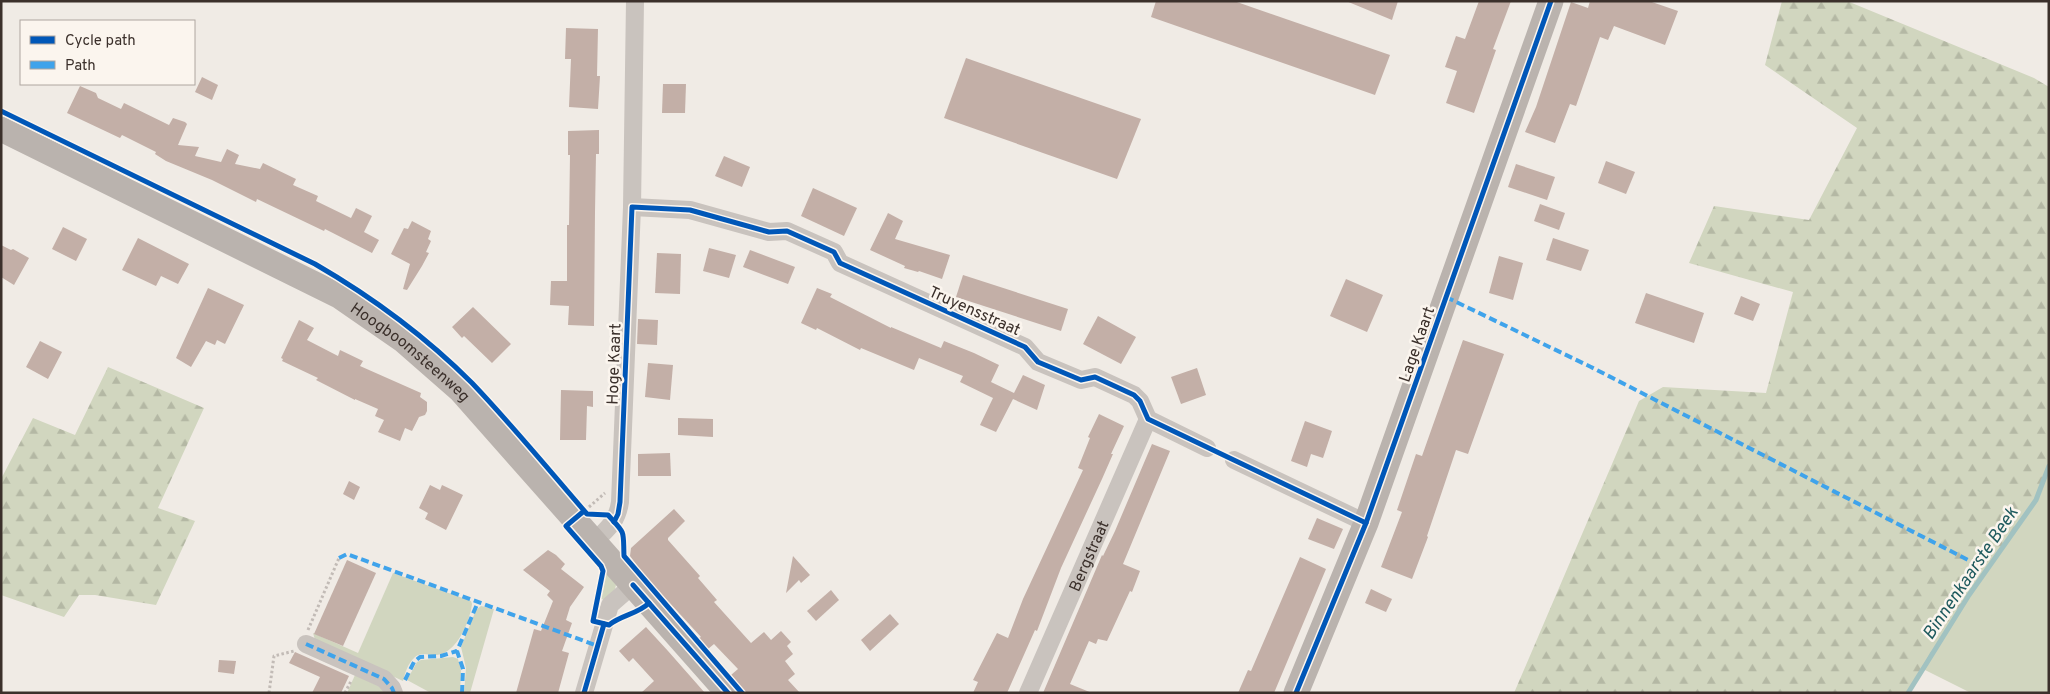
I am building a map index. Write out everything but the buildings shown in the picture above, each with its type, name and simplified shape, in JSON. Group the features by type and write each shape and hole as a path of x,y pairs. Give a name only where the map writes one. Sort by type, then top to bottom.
{"street":[{"name":"Hoge Kaart","path":"595,541 614,522 618,514 620,502 632,207 635,1"},
{"name":"Lage Kaart","path":"1296,693 1366,524 1551,1"},
{"name":"Hoogboomsteenweg","path":"1,129 339,296 404,341 460,390 582,515 595,541 728,693"},
{"name":"Truyensstraat","path":"632,207 690,210 769,232 787,231 834,252 840,263 1025,347 1038,362 1081,380 1095,377 1134,395 1140,401 1148,419"},
{"path":"1148,419 1207,448"},
{"name":"Bergstraat","path":"1028,693 1148,419"},
{"path":"1234,460 1366,524"},
{"path":"584,693 608,610 616,599 633,585"},
{"path":"306,644 384,679 394,693"}],"path":[{"path":"270,693 274,656 297,650 306,644 309,626 339,558"}],"green space":[{"path":"1782,1 1847,1 2034,78 2049,87 2049,466 2036,500 1969,595 1908,693 1514,693 1639,401 1663,387 1766,393 1793,292 1689,263 1714,206 1809,220 1857,128 1765,65"},
{"path":"108,367 204,408 158,508 195,521 156,605 95,595 79,595 64,617 1,595 1,479 33,418 75,435"},
{"path":"2049,466 2049,693 1971,693 1923,669 1969,595 2036,500"},
{"path":"606,572 616,585 615,589 605,600 601,599"},
{"path":"393,573 471,601 472,604 465,627 451,649 437,655 420,654 415,657 406,671 403,681 315,640 313,633 358,653"},
{"path":"481,606 494,609 470,693 464,693 466,668 461,647 476,610"},
{"path":"453,657 458,659 461,670 460,693 431,693 407,680 417,662 421,660"},
{"path":"355,675 383,688 387,693 347,693"}],"waterway":[{"name":"Binnenkaarste Beek","path":"1908,693 1969,595 2036,500 2049,466"}],"marked path":[{"path":"1446,297 1591,367 1974,563"},
{"path":"339,558 347,554 598,646"},
{"path":"462,693 463,669 457,651 478,602"},
{"path":"306,644 384,679 394,693"},
{"path":"405,680 414,662 420,657 441,656 457,651"}],"cycle path":[{"path":"1296,693 1366,523 1551,1"},
{"path":"1,111 315,264 357,290 398,319 472,383 587,514 608,515 614,521 622,533 624,556 742,693"},
{"path":"614,522 618,514 620,502 632,207 690,210 769,232 787,231 834,252 840,263 1025,347 1038,362 1081,380 1095,377 1134,395 1140,401 1148,419 1366,523"},
{"path":"584,511 566,526 601,566 603,571 593,621 609,625 640,610 649,603"},
{"path":"633,585 728,693"},
{"path":"584,693 604,624"}]}
